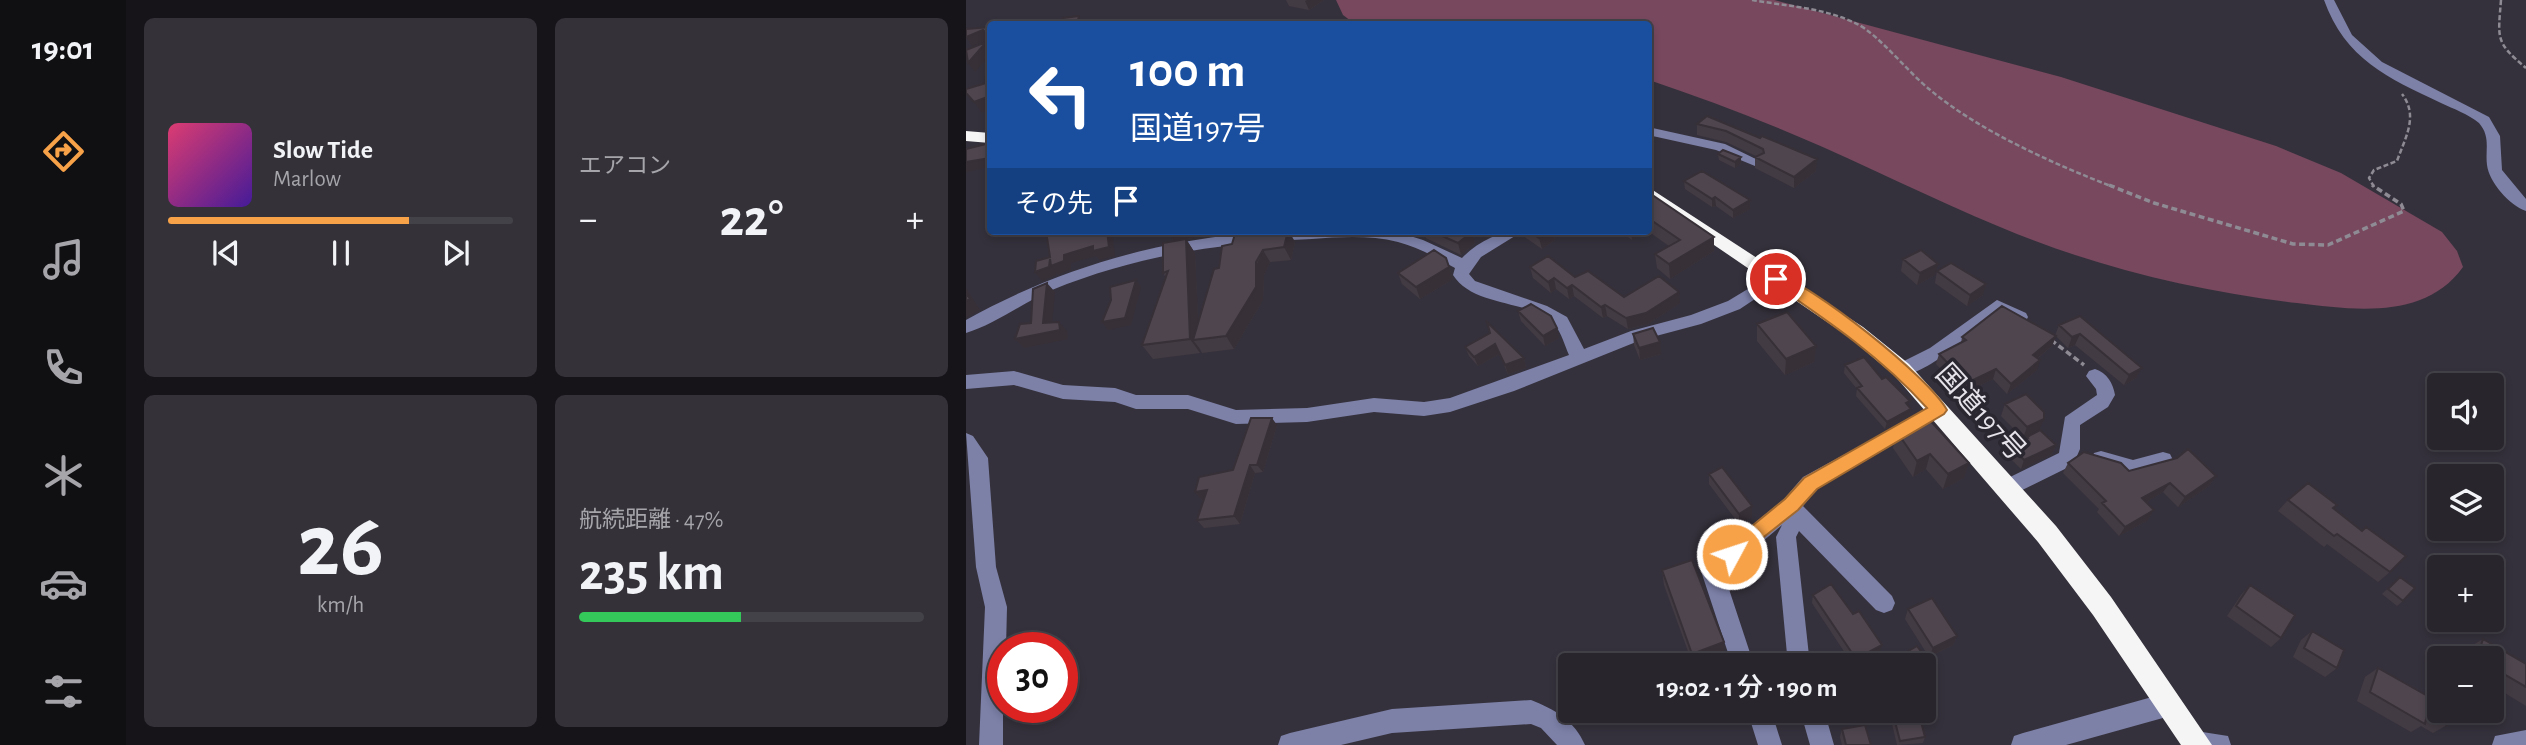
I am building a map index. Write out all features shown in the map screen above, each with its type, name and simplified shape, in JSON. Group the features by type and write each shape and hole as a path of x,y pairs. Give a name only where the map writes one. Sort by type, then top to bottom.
{"highway":[{"path":"966,136 987,138"},
{"name":"国道197号","path":"1652,195 1856,332 1902,370 2007,488 2094,596 2170,704 2204,744"}],"street":[{"path":"2329,0 2354,45 2381,68 2485,122 2495,139 2494,166 2500,179 2526,206"},
{"path":"1652,132 1720,147 1755,162"},
{"path":"966,327 1003,305 1057,280 1206,241 1292,235"},
{"path":"1391,235 1463,266"},
{"path":"1509,235 1476,254 1463,266 1461,275 1469,285 1541,310 1561,321 1579,356"},
{"path":"966,382 1014,378 1063,392 1115,395 1136,402 1188,402 1236,417 1307,415 1374,405 1424,409 1450,405 1508,386 1579,356 1734,305 1776,279"},
{"path":"1902,370 1936,352 1997,306 2025,319"},
{"path":"2007,488 2066,459 2071,449 2071,422 2102,402 2106,395 2105,387 2095,376"},
{"path":"1798,653 1786,537 1794,510 1810,484 1939,410"},
{"path":"966,441 978,458 986,567 996,607 991,745"},
{"path":"2071,449 2133,468 2163,460"},
{"path":"1794,510 1884,603"},
{"path":"1740,653 1712,571 1794,510"},
{"path":"2023,745 2170,704"},
{"path":"1290,745 1392,721 1531,712 1549,719 1573,745"},
{"path":"1763,723 1770,745"},
{"path":"1816,723 1822,745"},
{"path":"2504,745 2526,742"}],"path":[{"path":"1752,0 1812,10 1858,24 1930,90 1967,115 2059,166 2154,203 2304,245 2328,245 2404,211 2401,204 2371,185 2369,178 2374,170 2396,161 2414,112 2412,103 2389,82 2381,68"},
{"path":"2501,0 2498,38 2502,48 2526,68"},
{"path":"2025,319 2095,376"}],"shaded area":[{"path":"1336,0 1774,0 2061,77 2276,146 2341,173 2442,232 2457,251 2463,267 2447,284 2429,296 2409,304 2365,309 2259,298 2146,276 2036,241 1779,128 1652,81 1652,21 1351,21 1343,15"}],"building":[{"path":"1079,16 1078,21 1062,21 1063,18"},
{"path":"987,27 987,41 968,63 966,50 986,42 986,33 983,30 966,37 966,29"},
{"path":"987,77 987,97 974,102 966,89 986,83"},
{"path":"1707,116 1817,159 1794,177 1755,157 1764,153 1763,149 1726,131 1697,124"},
{"path":"987,144 987,158 966,162 966,149"},
{"path":"1723,150 1741,157 1735,162 1718,154"},
{"path":"1702,171 1750,200 1733,210 1684,181"},
{"path":"1652,195 1714,237 1669,264 1655,254 1680,240 1652,221"},
{"path":"1047,235 1108,235 1109,247 1093,251 1093,246 1064,255 1064,261 1051,266 1050,259 1049,267 1035,272 1036,261 1050,257"},
{"path":"1235,235 1287,235 1284,247 1263,250 1256,262 1256,287 1226,336 1193,340 1214,269 1219,268 1222,246 1232,244"},
{"path":"1440,235 1468,235 1458,243"},
{"path":"1186,239 1190,339 1142,345 1168,271 1163,273 1163,243"},
{"path":"1434,250 1446,258 1449,267 1416,287 1398,273"},
{"path":"1921,250 1938,264 1920,273 1903,259"},
{"path":"1548,256 1575,277 1588,271 1624,297 1659,276 1679,292 1646,313 1626,318 1605,305 1601,307 1572,285 1567,288 1554,278 1548,282 1530,267"},
{"path":"1951,263 1986,284 1970,295 1937,271"},
{"path":"1136,280 1125,318 1102,322 1111,300 1110,287"},
{"path":"1047,283 1043,323 1059,322 1060,330 1015,339 1020,324 1031,323 1033,289"},
{"path":"1531,304 1551,316 1557,328 1543,336 1518,311"},
{"path":"2002,306 2056,336 2033,355 2040,360 2011,384 1996,369 1967,383 1939,354 1966,340 1962,337"},
{"path":"1787,312 1816,346 1786,359 1757,324"},
{"path":"2080,316 2142,368 2129,375 2080,334 2072,337 2059,325"},
{"path":"1487,322 1524,358 1505,365 1495,344 1474,357 1465,347 1490,333"},
{"path":"1653,328 1660,342 1639,348 1633,334"},
{"path":"1864,357 1882,379 1886,377 1910,401 1906,403 1911,409 1887,422 1857,388 1862,386 1845,365"},
{"path":"2026,394 2044,412 2044,419 2027,427 2005,404"},
{"path":"1926,416 1969,463 1948,474 1930,454 1917,461 1897,432"},
{"path":"1251,418 1272,418 1257,465 1250,465 1234,516 1197,520 1207,490 1195,492 1199,477 1233,470"},
{"path":"2040,430 2056,445 2024,460 2012,447"},
{"path":"2188,449 2216,476 2185,497 2170,483 2142,498 2154,510 2125,527 2102,503 2106,501 2068,463 2084,452 2121,463 2129,471 2177,458"},
{"path":"1722,467 1752,506 1739,514 1709,474"},
{"path":"2308,483 2337,505 2333,508 2362,531 2366,527 2406,556 2390,572 2337,534 2334,536 2288,500"},
{"path":"1692,560 1724,642 1692,653 1662,570"},
{"path":"2400,577 2415,588 2403,601 2388,589"},
{"path":"1831,584 1853,614 1859,611 1882,645 1867,653 1852,653 1813,595"},
{"path":"2250,585 2295,615 2281,638 2236,606"},
{"path":"1932,598 1957,636 1933,648 1908,609"},
{"path":"2312,631 2344,650 2337,668 2304,648"},
{"path":"2483,639 2495,646 2481,646"},
{"path":"1917,646 1922,653 1905,653"},
{"path":"2504,651 2526,664 2526,687 2504,674"},
{"path":"2378,668 2427,696 2425,724 2370,692"},
{"path":"1895,723 1921,723 1925,737 1900,741"},
{"path":"1865,725 1871,745 1846,745 1842,729"}],"route":[{"path":"1732,554 1792,504 1810,484 1939,410 1902,370 1856,332 1776,279"}]}
